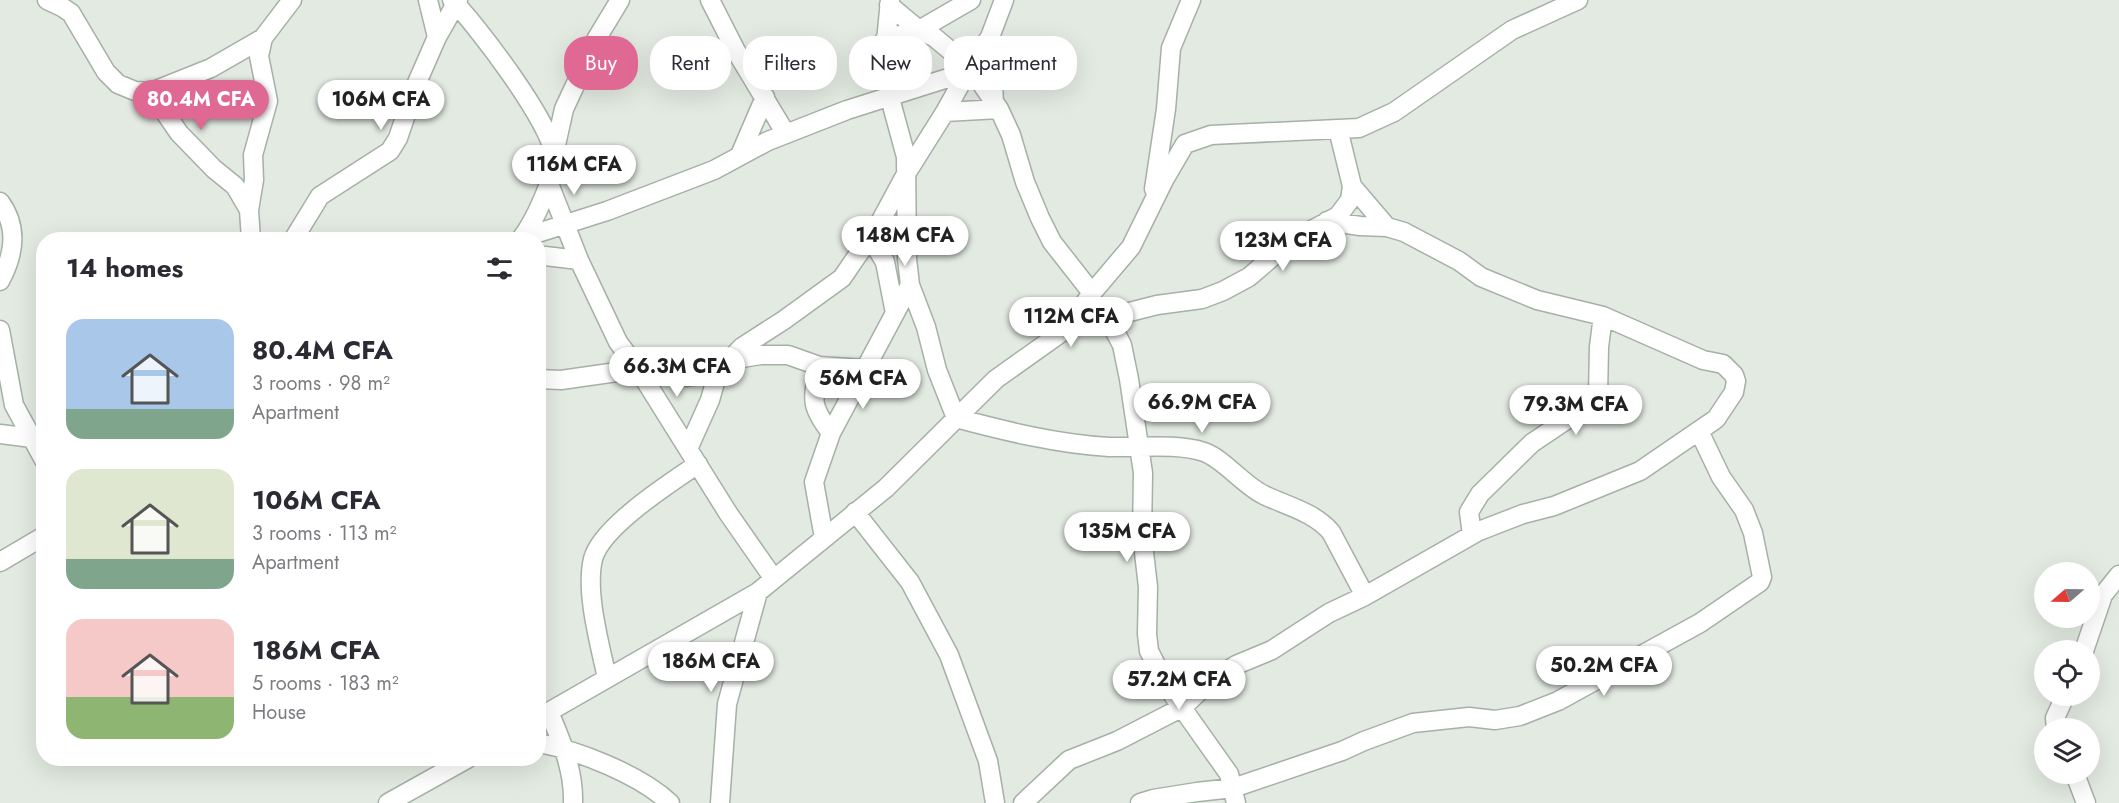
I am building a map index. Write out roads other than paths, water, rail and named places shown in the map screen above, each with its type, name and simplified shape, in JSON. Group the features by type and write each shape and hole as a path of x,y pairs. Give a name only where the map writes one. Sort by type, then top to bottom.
{"street":[{"path":"47,0 70,13 106,72 117,84 135,91 152,92 211,68 263,38 292,0"},
{"path":"428,0 437,37"},
{"path":"525,232 539,208 553,169 564,109 597,38 620,0"},
{"path":"710,0 736,51 786,134"},
{"path":"896,36 919,30 971,0"},
{"path":"990,36 1004,0"},
{"path":"1151,206 1166,109 1171,48 1191,0"},
{"path":"546,714 758,592 885,488 996,380 1065,330 1092,293 1131,247 1164,180 1185,144 1211,135 1359,128 1394,112 1512,30 1578,0"},
{"path":"298,232 320,196 390,151 398,138 416,85 455,1 507,69 542,123 554,154"},
{"path":"889,2 919,30 934,37 944,46"},
{"path":"885,36 889,2"},
{"path":"250,232 249,210 254,180 253,156 268,101 259,56 263,38"},
{"path":"542,232 607,211 714,170 768,141 847,110 890,98 944,78"},
{"path":"889,90 906,157 909,285 926,327 937,370 956,418"},
{"path":"607,678 591,590 592,560 599,544 693,457 710,400 724,366 742,347 842,278 875,230 957,90"},
{"path":"984,90 996,106 1011,135 1025,182 1052,242 1092,293"},
{"path":"995,90 996,106"},
{"path":"152,92 178,134 235,186 249,210"},
{"path":"740,155 765,97"},
{"path":"945,112 996,106"},
{"path":"1102,319 1157,305 1202,299 1223,291 1249,277 1291,241 1338,216 1350,200 1352,186 1338,129"},
{"path":"235,186 254,180"},
{"path":"548,181 579,260 618,342 638,369 728,513 774,579"},
{"path":"1352,186 1387,227"},
{"path":"0,202 12,231 13,248 0,281"},
{"path":"1023,803 1069,760 1117,741 1183,707 1207,684 1236,665 1272,650 1329,613 1365,596 1472,535 1495,524 1554,506 1640,471 1716,419 1734,392 1736,381 1734,375 1723,364 1703,360 1604,316 1537,300 1481,278 1459,261 1404,232 1387,227 1327,221"},
{"path":"875,230 906,230"},
{"path":"875,230 885,262 895,313"},
{"path":"546,256 579,260"},
{"path":"824,538 814,482 831,433 909,285"},
{"path":"1078,311 1102,319 1113,328 1122,345 1130,380 1137,447 1143,473 1142,534 1148,586 1149,651 1168,688 1229,774 1234,796"},
{"path":"1472,535 1469,512 1480,494 1532,443 1593,402 1598,395 1599,347 1604,316"},
{"path":"773,326 788,355"},
{"path":"0,330 14,405 36,445"},
{"path":"546,379 561,380 638,369 687,377 761,355 788,355 819,366 864,369"},
{"path":"819,366 814,408 831,433"},
{"path":"956,418 1001,430 1107,447 1188,449 1206,453 1262,494 1324,524 1331,532 1365,596"},
{"path":"1140,803 1175,795 1234,796 1364,741 1413,723 1470,717 1495,720 1508,718 1558,701 1700,623 1760,582 1762,577 1761,564 1750,525 1736,497 1721,477 1699,431"},
{"path":"0,434 32,438"},
{"path":"855,512 910,582 950,655 988,760 995,803"},
{"path":"0,562 36,541"},
{"path":"2088,640 2103,595 2119,575"},
{"path":"720,803 727,704 758,592"},
{"path":"1168,688 1207,684"},
{"path":"1155,721 1168,688"},
{"path":"546,718 564,750 574,784 573,803"},
{"path":"546,745 605,764 641,782 670,803"},
{"path":"388,803 454,766"},
{"path":"2079,784 2086,803"}]}
